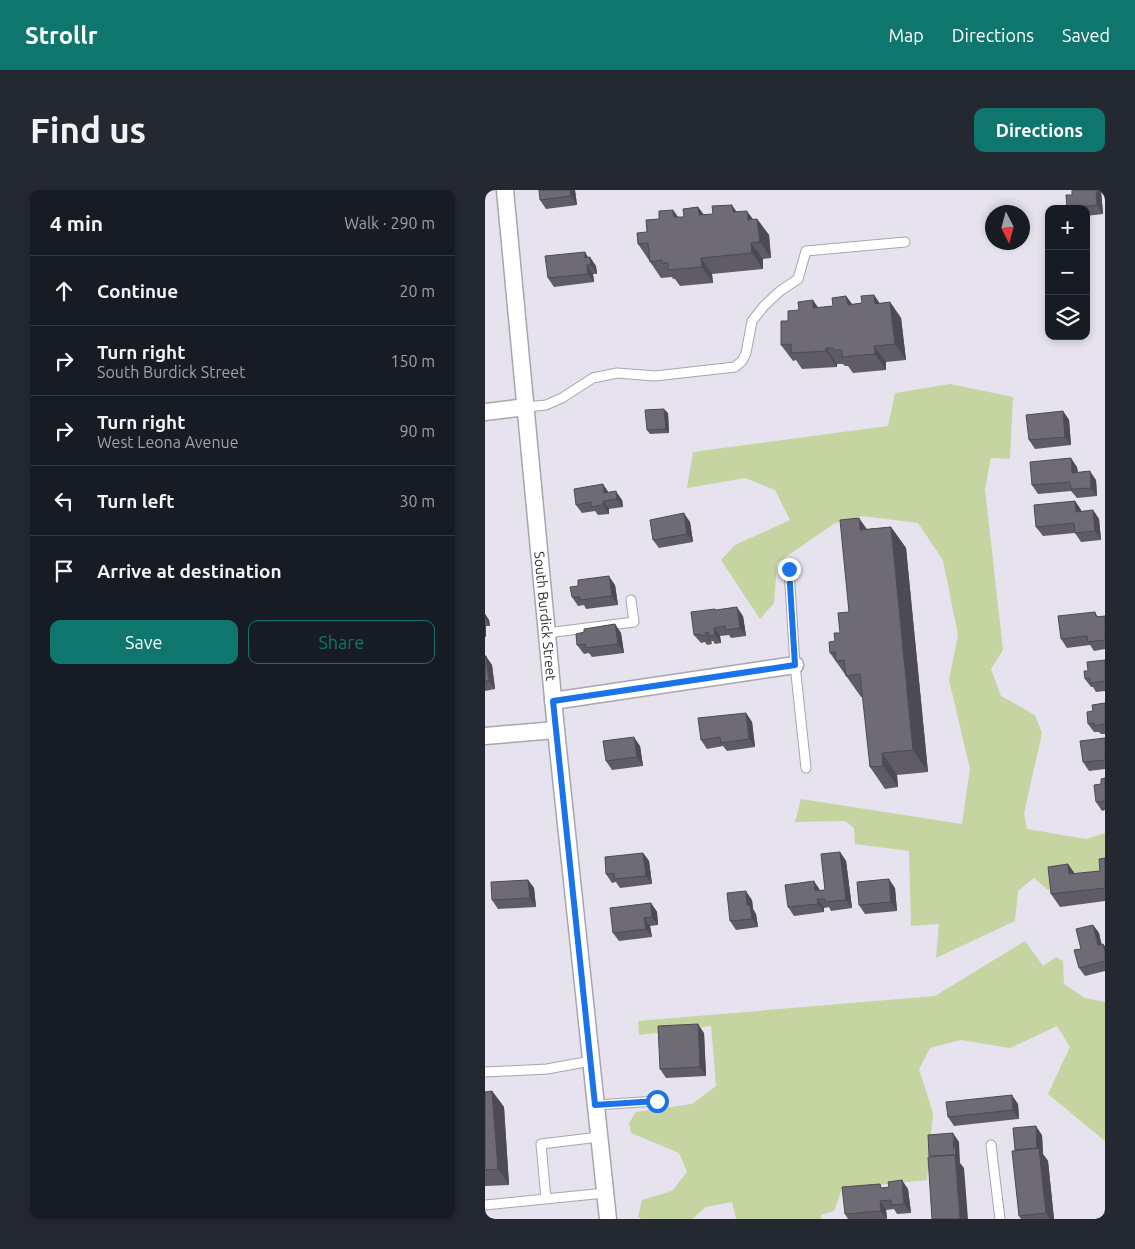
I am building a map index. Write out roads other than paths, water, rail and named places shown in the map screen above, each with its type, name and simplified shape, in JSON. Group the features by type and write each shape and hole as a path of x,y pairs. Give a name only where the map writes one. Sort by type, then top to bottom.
{"street":[{"name":"South Burdick Street","path":"505,190 553,701 608,1219"},
{"path":"485,412 526,408"},
{"path":"553,701 795,665"},
{"path":"485,736 556,730"}],"lane":[{"path":"526,408 546,405 593,378 617,373 655,376 735,367 742,361 745,354 752,321 764,306 798,279 806,251 905,242"},
{"path":"789,569 795,665 806,768"},
{"path":"547,633 634,622 631,600"},
{"path":"485,1072 547,1069 591,1061"},
{"path":"595,1105 657,1101"},
{"path":"546,1199 541,1144 599,1138"},
{"path":"991,1145 999,1219"},
{"path":"485,1204 605,1193"}]}
